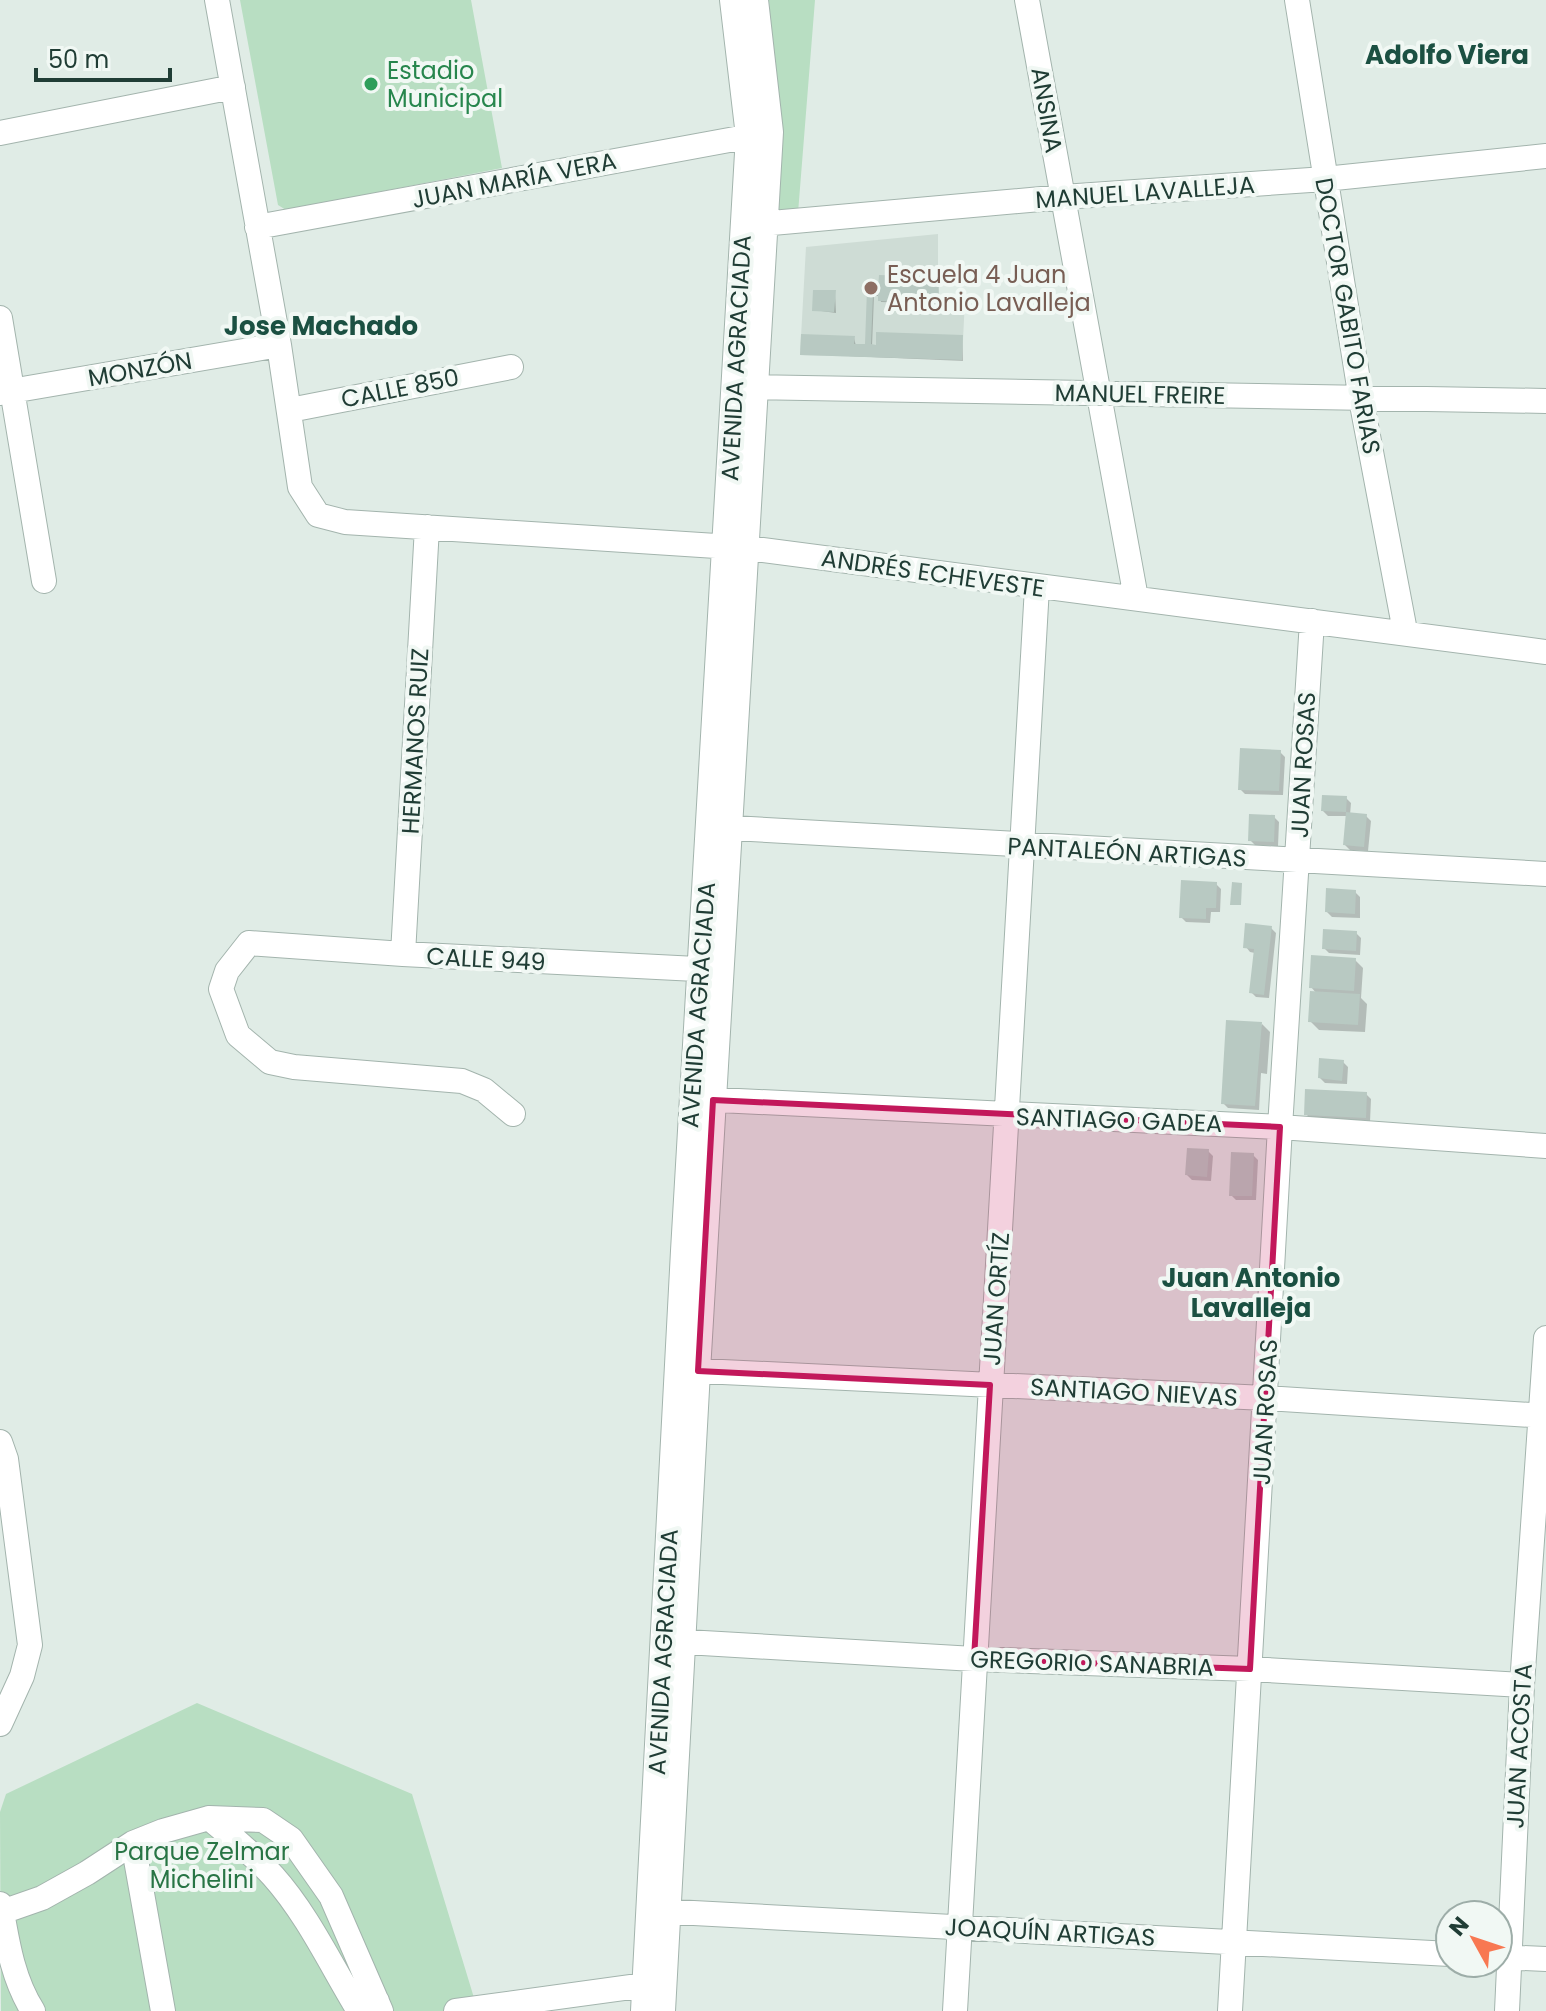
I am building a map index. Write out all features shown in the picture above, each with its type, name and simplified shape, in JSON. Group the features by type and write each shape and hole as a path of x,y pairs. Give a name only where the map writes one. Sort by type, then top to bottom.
{"street":[{"path":"217,0 290,410"},
{"name":"AVENIDA AGRACIADA","path":"732,0 759,134"},
{"name":"AVENIDA AGRACIADA","path":"643,2011 654,1984 659,1911 703,1099 737,547 759,134 756,0"},
{"name":"ANSINA","path":"1027,0 1136,598"},
{"name":"DOCTOR GABITO FARIAS","path":"1297,0 1361,399 1405,631"},
{"path":"0,133 233,87"},
{"name":"JUAN MARÍA VERA","path":"257,227 759,134"},
{"name":"MANUEL LAVALLEJA","path":"754,225 1063,197 1325,179 1546,156"},
{"path":"0,318 6,392 44,581"},
{"name":"MONZÓN","path":"6,392 279,345"},
{"name":"CALLE 850","path":"290,410 511,367"},
{"name":"MANUEL FREIRE","path":"744,387 1546,401"},
{"name":"ANDRÉS ECHEVESTE","path":"290,410 300,487 318,515 345,522 737,547 1405,631 1546,652"},
{"name":"HERMANOS RUIZ","path":"403,954 427,527"},
{"name":"JUAN ORTÍZ","path":"955,2011 1037,587"},
{"name":"JUAN ROSAS","path":"1230,2011 1312,621"},
{"name":"PANTALEÓN ARTIGAS","path":"719,828 1546,874"},
{"name":"CALLE 949","path":"513,1114 484,1090 462,1081 294,1067 270,1062 238,1035 221,989 227,971 249,943 712,970"},
{"name":"SANTIAGO GADEA","path":"703,1099 1280,1127 1546,1146"},
{"name":"JUAN ACOSTA","path":"1508,1899 1544,1415 1546,1338"},
{"name":"SANTIAGO NIEVAS","path":"688,1370 1544,1415"},
{"path":"0,1442 6,1459 30,1645 22,1676 0,1724"},
{"name":"GREGORIO SANABRIA","path":"673,1641 1522,1685"},
{"path":"33,2011 25,2000 9,1957 1,1908 42,1898 133,1843 209,1818 263,1820 291,1839 331,1896 379,2006 356,2006 307,1924 275,1878 209,1818"},
{"path":"133,1843 163,2011"},
{"name":"JOAQUÍN ARTIGAS","path":"659,1911 1434,1953"},
{"path":"1514,1957 1546,1959"},
{"name":"JUAN ACOSTA","path":"1505,1979 1507,2011"},
{"path":"456,2011 654,1984"},
{"name":"AVENIDA AGRACIADA","path":"654,1984 663,2011"}],"highlighted area":[{"path":"713,1100 1280,1127 1250,1669 974,1659 990,1385 698,1371"}],"shaded area":[{"name":"Escuela 4 Juan Antonio Lavalleja","path":"938,234 938,302 965,299 962,360 800,355 806,247"}],"green space":[{"name":"Estadio Municipal","path":"240,0 471,0 502,168 286,210 278,205"},
{"path":"769,0 815,0 798,213 781,213 777,207 779,141"},
{"name":"Parque Zelmar Michelini","path":"197,1703 412,1794 478,2011 1,2011 0,1812 6,1794"}],"building":[{"path":"879,275 939,277 938,303 878,301 878,295 873,295 871,344 876,345 876,332 963,335 962,360 800,355 801,334 855,336 854,344 865,344 867,289 878,289"},
{"path":"813,290 836,290 834,312 812,311"},
{"path":"1240,748 1281,750 1279,791 1238,790"},
{"path":"1322,795 1347,796 1346,812 1321,811"},
{"path":"1346,812 1367,814 1364,847 1343,845"},
{"path":"1249,814 1275,815 1274,842 1248,841"},
{"path":"1181,880 1217,882 1216,908 1206,908 1206,919 1179,918"},
{"path":"1232,882 1242,883 1241,905 1230,905"},
{"path":"1326,888 1356,890 1355,914 1325,912"},
{"path":"1245,923 1272,926 1264,995 1249,993 1254,949 1243,948"},
{"path":"1323,929 1357,931 1356,951 1322,949"},
{"path":"1311,955 1356,958 1354,991 1309,988"},
{"path":"1310,991 1360,994 1358,1025 1308,1022"},
{"path":"1226,1020 1262,1022 1255,1106 1221,1104"},
{"path":"1319,1058 1344,1060 1342,1081 1318,1078"},
{"path":"1305,1089 1367,1092 1366,1118 1304,1115"},
{"path":"1187,1148 1209,1149 1207,1177 1185,1175"},
{"path":"1231,1152 1254,1153 1252,1196 1229,1196"}],"place":[{"name":"Estadio Municipal","path":"371,84"},
{"name":"Escuela 4 Juan Antonio Lavalleja","path":"871,288"}],"district":[{"name":"Adolfo Viera","path":"1447,55"},
{"name":"Jose Machado","path":"321,326"},
{"name":"Juan Antonio Lavalleja","path":"1251,1293"}]}
